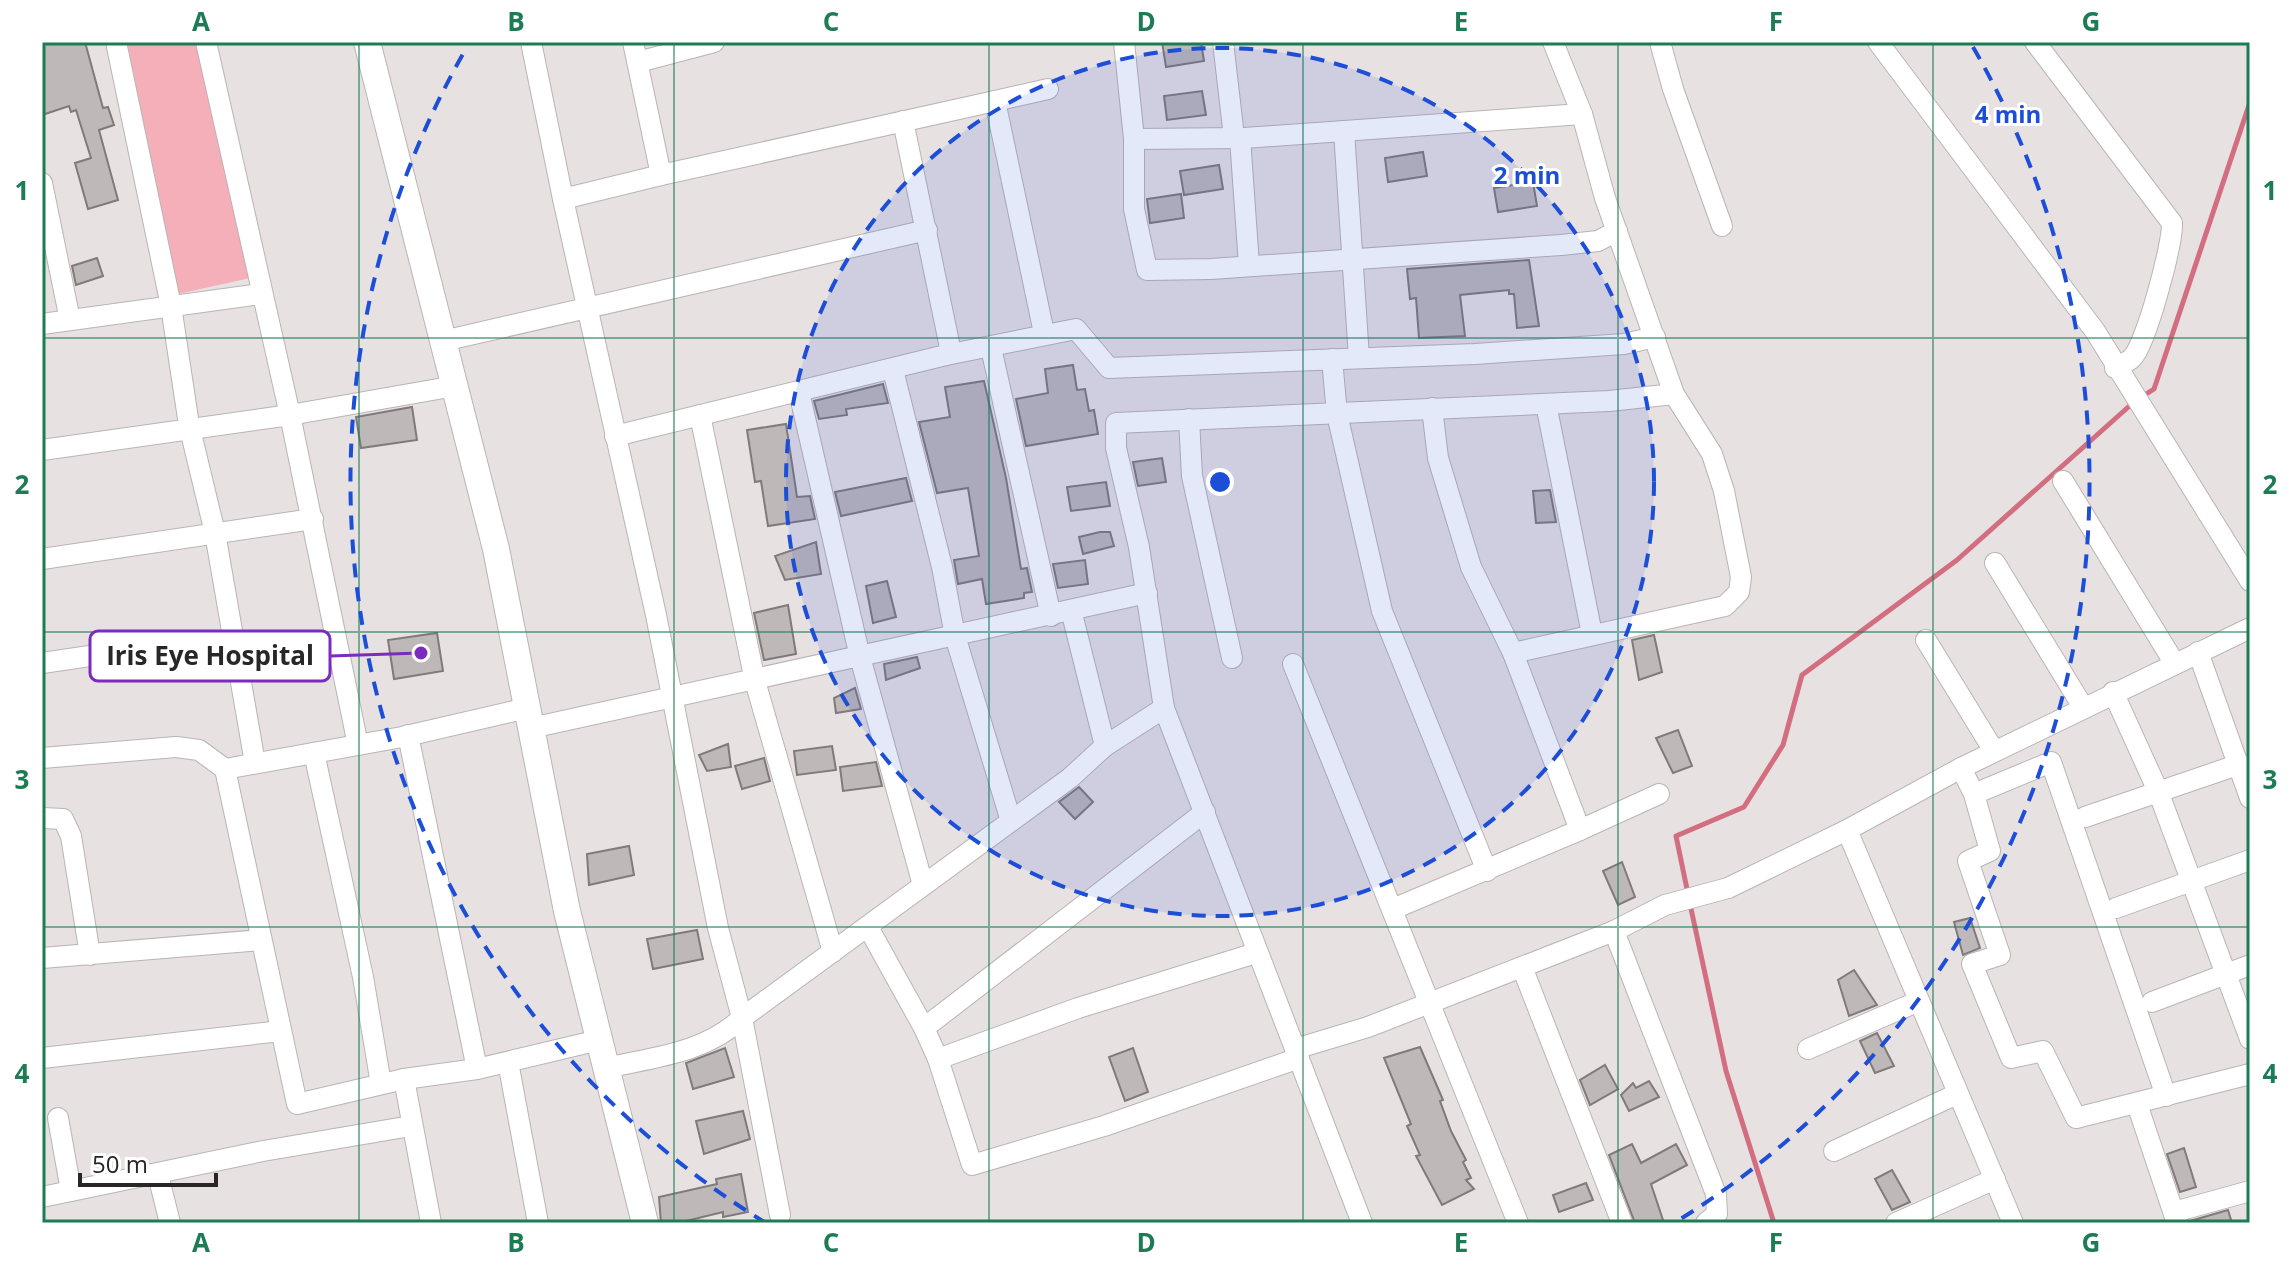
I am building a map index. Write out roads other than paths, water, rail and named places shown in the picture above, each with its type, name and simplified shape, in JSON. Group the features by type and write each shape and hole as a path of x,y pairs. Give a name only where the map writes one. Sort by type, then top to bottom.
{"street":[{"path":"116,42 171,306 190,429 215,533 255,763"},
{"path":"206,42 313,519 358,745"},
{"path":"367,42 496,549 567,911 645,1223"},
{"path":"531,42 673,698 718,928 742,1018 780,1215"},
{"path":"661,175 636,52 714,42"},
{"path":"1124,42 1134,139 1134,209 1147,270 1353,260 1598,241 1617,231"},
{"path":"1223,42 1237,138 1249,265"},
{"path":"1513,653 1725,606 1739,592 1740,561 1712,454 1674,394 1617,231 1582,114 1553,42"},
{"path":"1660,42 1673,89 1722,226"},
{"path":"1878,42 2095,331 2115,368 2250,581"},
{"path":"2035,42 2172,223 2172,242 2145,332 2132,359 2115,368"},
{"path":"563,199 1048,89"},
{"path":"995,101 1044,333"},
{"path":"1134,139 1237,138 1582,114"},
{"path":"903,121 950,348 946,355"},
{"path":"1344,131 1359,358"},
{"path":"42,183 70,320"},
{"path":"443,341 927,230"},
{"path":"42,324 261,294"},
{"path":"615,436 946,355 1076,329 1109,368 1569,348 1624,344 1655,337"},
{"path":"991,348 1061,613 1105,746"},
{"path":"1332,359 1337,414 1382,611 1487,871"},
{"path":"893,370 942,567 955,636 1011,821"},
{"path":"42,450 290,415 455,386"},
{"path":"799,392 860,657 923,885"},
{"path":"1362,1223 1164,708 1147,593 1116,448 1116,423 1546,404 1674,394"},
{"path":"1546,404 1592,634"},
{"path":"1432,408 1438,458 1471,567 1513,653 1580,830"},
{"path":"700,415 755,681 833,952"},
{"path":"1189,419 1192,476 1232,658"},
{"path":"2063,481 2175,664"},
{"path":"42,559 313,519"},
{"path":"1995,563 2083,707"},
{"path":"225,769 408,735 673,698 1147,593"},
{"path":"868,927 938,1059 972,1165 1104,1126 1614,931 1665,905 1728,888 1847,830 1994,751 2250,628"},
{"path":"1926,640 1994,751"},
{"path":"42,663 172,644"},
{"path":"2198,652 2250,798"},
{"path":"1293,664 1518,1223"},
{"path":"2113,692 2158,791 2223,974 2250,1039"},
{"path":"606,1068 704,1046 724,1034 1070,778 1105,746 1164,708"},
{"path":"408,735 477,1069"},
{"path":"42,758 176,747 199,750 225,769 297,1104 404,1079 477,1069 599,1040"},
{"path":"314,753 363,977 381,1084"},
{"path":"1974,794 2051,762 2166,1096"},
{"path":"2085,817 2240,764"},
{"path":"1961,768 1974,794 1990,851 1968,861 2000,955 1972,964 2011,1058 2043,1051 2076,1118 2250,1074"},
{"path":"1393,909 1487,871 1659,794"},
{"path":"924,1028 1205,812"},
{"path":"42,818 63,819 71,836 90,955"},
{"path":"1847,830 2013,1223"},
{"path":"2116,908 2250,860"},
{"path":"1614,931 1716,1194 1717,1214 1706,1223"},
{"path":"42,958 261,940"},
{"path":"938,1059 1078,1008 1256,953"},
{"path":"2152,1002 2250,965"},
{"path":"1522,967 1622,1223"},
{"path":"1808,1049 1919,1001"},
{"path":"42,1058 281,1031"},
{"path":"508,1062 538,1223"},
{"path":"404,1079 427,1222"},
{"path":"1834,1151 1957,1094"},
{"path":"2137,1104 2176,1218 2250,1191"},
{"path":"58,1118 71,1191"},
{"path":"42,1197 263,1151 411,1126"},
{"path":"158,1175 170,1223"},
{"path":"1896,1223 1995,1179"}],"waterway":[{"path":"2143,396 2154,389 2250,102"},
{"path":"1688,894 1676,836 1744,807 1783,745 1802,675 1957,560 2135,401"},
{"path":"1690,904 1726,1071 1774,1223"}],"place":[{"name":"Iris Eye Hospital","path":"421,653"}]}
